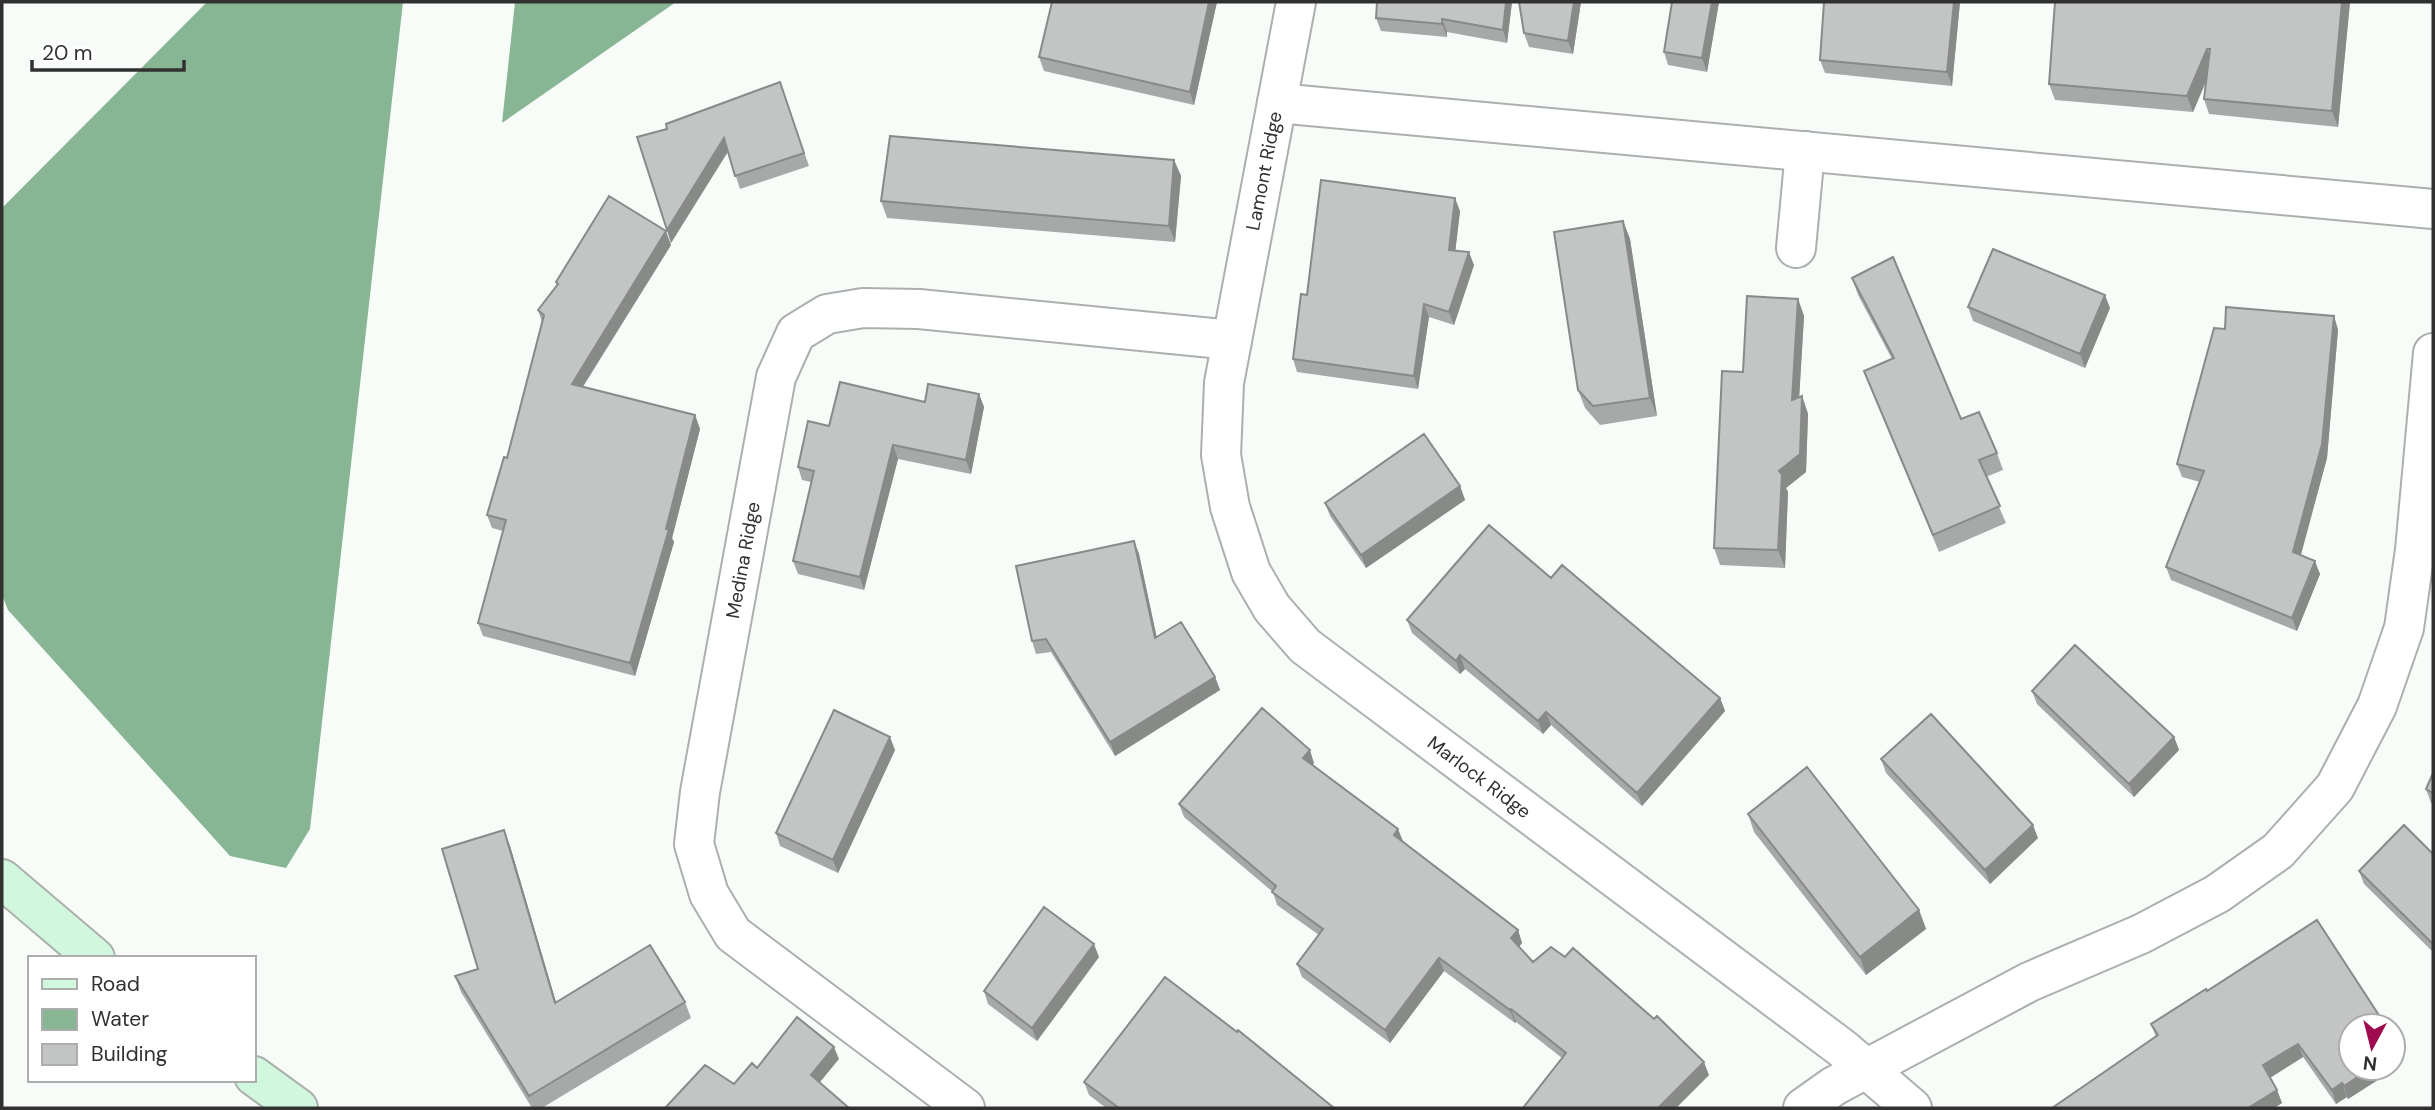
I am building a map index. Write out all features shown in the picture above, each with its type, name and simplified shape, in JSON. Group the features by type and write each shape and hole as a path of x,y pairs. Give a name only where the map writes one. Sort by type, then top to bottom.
{"street":[{"name":"Lamont Ridge","path":"1232,340 1296,2"},
{"path":"1277,103 2433,209"},
{"path":"1796,248 1805,151"},
{"name":"Medina Ridge","path":"965,1108 733,934 709,894 694,844 700,792 776,377 796,333 827,314 863,308 919,309 1232,340"},
{"name":"Marlock Ridge","path":"1232,340 1224,383 1221,455 1230,506 1251,572 1272,608 1297,637 1305,646 1843,1049 1912,1108"},
{"path":"1803,1108 1834,1086 2029,982 2141,934 2217,894 2278,851 2335,788 2377,706 2404,628 2415,550 2433,353"},
{"path":"2,878 93,956"},
{"path":"256,1077 298,1108"}],"water":[{"path":"207,2 403,2 310,829 286,868 230,856 8,610 2,595 2,208"},
{"path":"515,2 676,2 502,123"}],"building":[{"path":"1052,2 1209,2 1190,92 1039,57"},
{"path":"1377,2 1506,2 1503,30 1442,19 1442,24 1376,18"},
{"path":"1519,2 1574,2 1568,41 1524,33"},
{"path":"1672,2 1712,2 1702,58 1664,52"},
{"path":"1824,2 1954,2 1947,72 1820,60"},
{"path":"2055,2 2342,2 2332,111 2204,99 2210,49 2207,49 2187,96 2049,84"},
{"path":"780,82 804,153 735,176 724,138 667,230 637,137 667,129 666,124"},
{"path":"890,136 1174,160 1169,226 881,201"},
{"path":"1321,180 1455,198 1449,250 1469,252 1449,312 1424,304 1414,376 1293,359 1301,294 1307,295"},
{"path":"609,196 666,231 572,384 695,415 666,529 669,529 630,663 478,623 506,520 487,515 504,457 507,458 544,315 538,310 558,284 556,282"},
{"path":"1623,221 1650,398 1593,406 1578,390 1554,232"},
{"path":"1993,249 2105,295 2080,354 1968,307"},
{"path":"1893,257 1961,419 1979,412 1997,453 1979,460 2000,506 1933,535 1864,371 1894,358 1852,278"},
{"path":"1747,296 1798,299 1792,400 1802,396 1800,454 1779,471 1782,475 1778,550 1714,548 1722,371 1743,372"},
{"path":"2226,307 2334,316 2322,444 2293,552 2315,561 2292,618 2166,567 2204,471 2177,464 2214,328 2225,329"},
{"path":"840,382 925,402 928,384 979,394 966,460 893,445 860,577 793,561 814,471 798,467 808,421 829,426"},
{"path":"1424,434 1460,486 1361,555 1325,503"},
{"path":"1489,525 1551,578 1562,565 1720,698 1637,793 1546,712 1538,721 1460,655 1456,661 1407,620"},
{"path":"1134,541 1155,638 1181,622 1215,677 1110,742 1046,639 1032,641 1016,566"},
{"path":"2075,645 2174,737 2129,784 2032,691"},
{"path":"1262,708 1310,750 1303,758 1398,829 1394,835 1518,930 1511,938 1533,962 1551,947 1565,957 1573,948 1654,1019 1657,1016 1704,1062 1658,1108 1523,1108 1566,1053 1511,1009 1439,958 1385,1030 1297,964 1323,929 1272,892 1276,886 1179,804"},
{"path":"834,710 890,737 833,860 776,833"},
{"path":"1931,714 2033,825 1985,870 1881,759"},
{"path":"1807,767 1919,910 1860,957 1748,814"},
{"path":"2433,773 2433,793 2426,789"},
{"path":"2404,825 2433,854 2433,944 2359,871"},
{"path":"504,830 555,1003 650,945 685,1002 529,1096 455,976 478,969 442,849"},
{"path":"1044,907 1094,944 1032,1028 984,991"},
{"path":"2317,920 2377,1012 2337,1012 2337,1082 2350,1082 2344,1086 2342,1083 2332,1090 2298,1044 2263,1065 2277,1090 2248,1108 2052,1108 2158,1035 2151,1024 2206,989 2207,991"},
{"path":"1165,977 1237,1032 1238,1030 1334,1108 1119,1108 1084,1082"},
{"path":"797,1017 834,1047 811,1075 849,1108 665,1108 705,1065 734,1084 752,1063 757,1068"}]}
